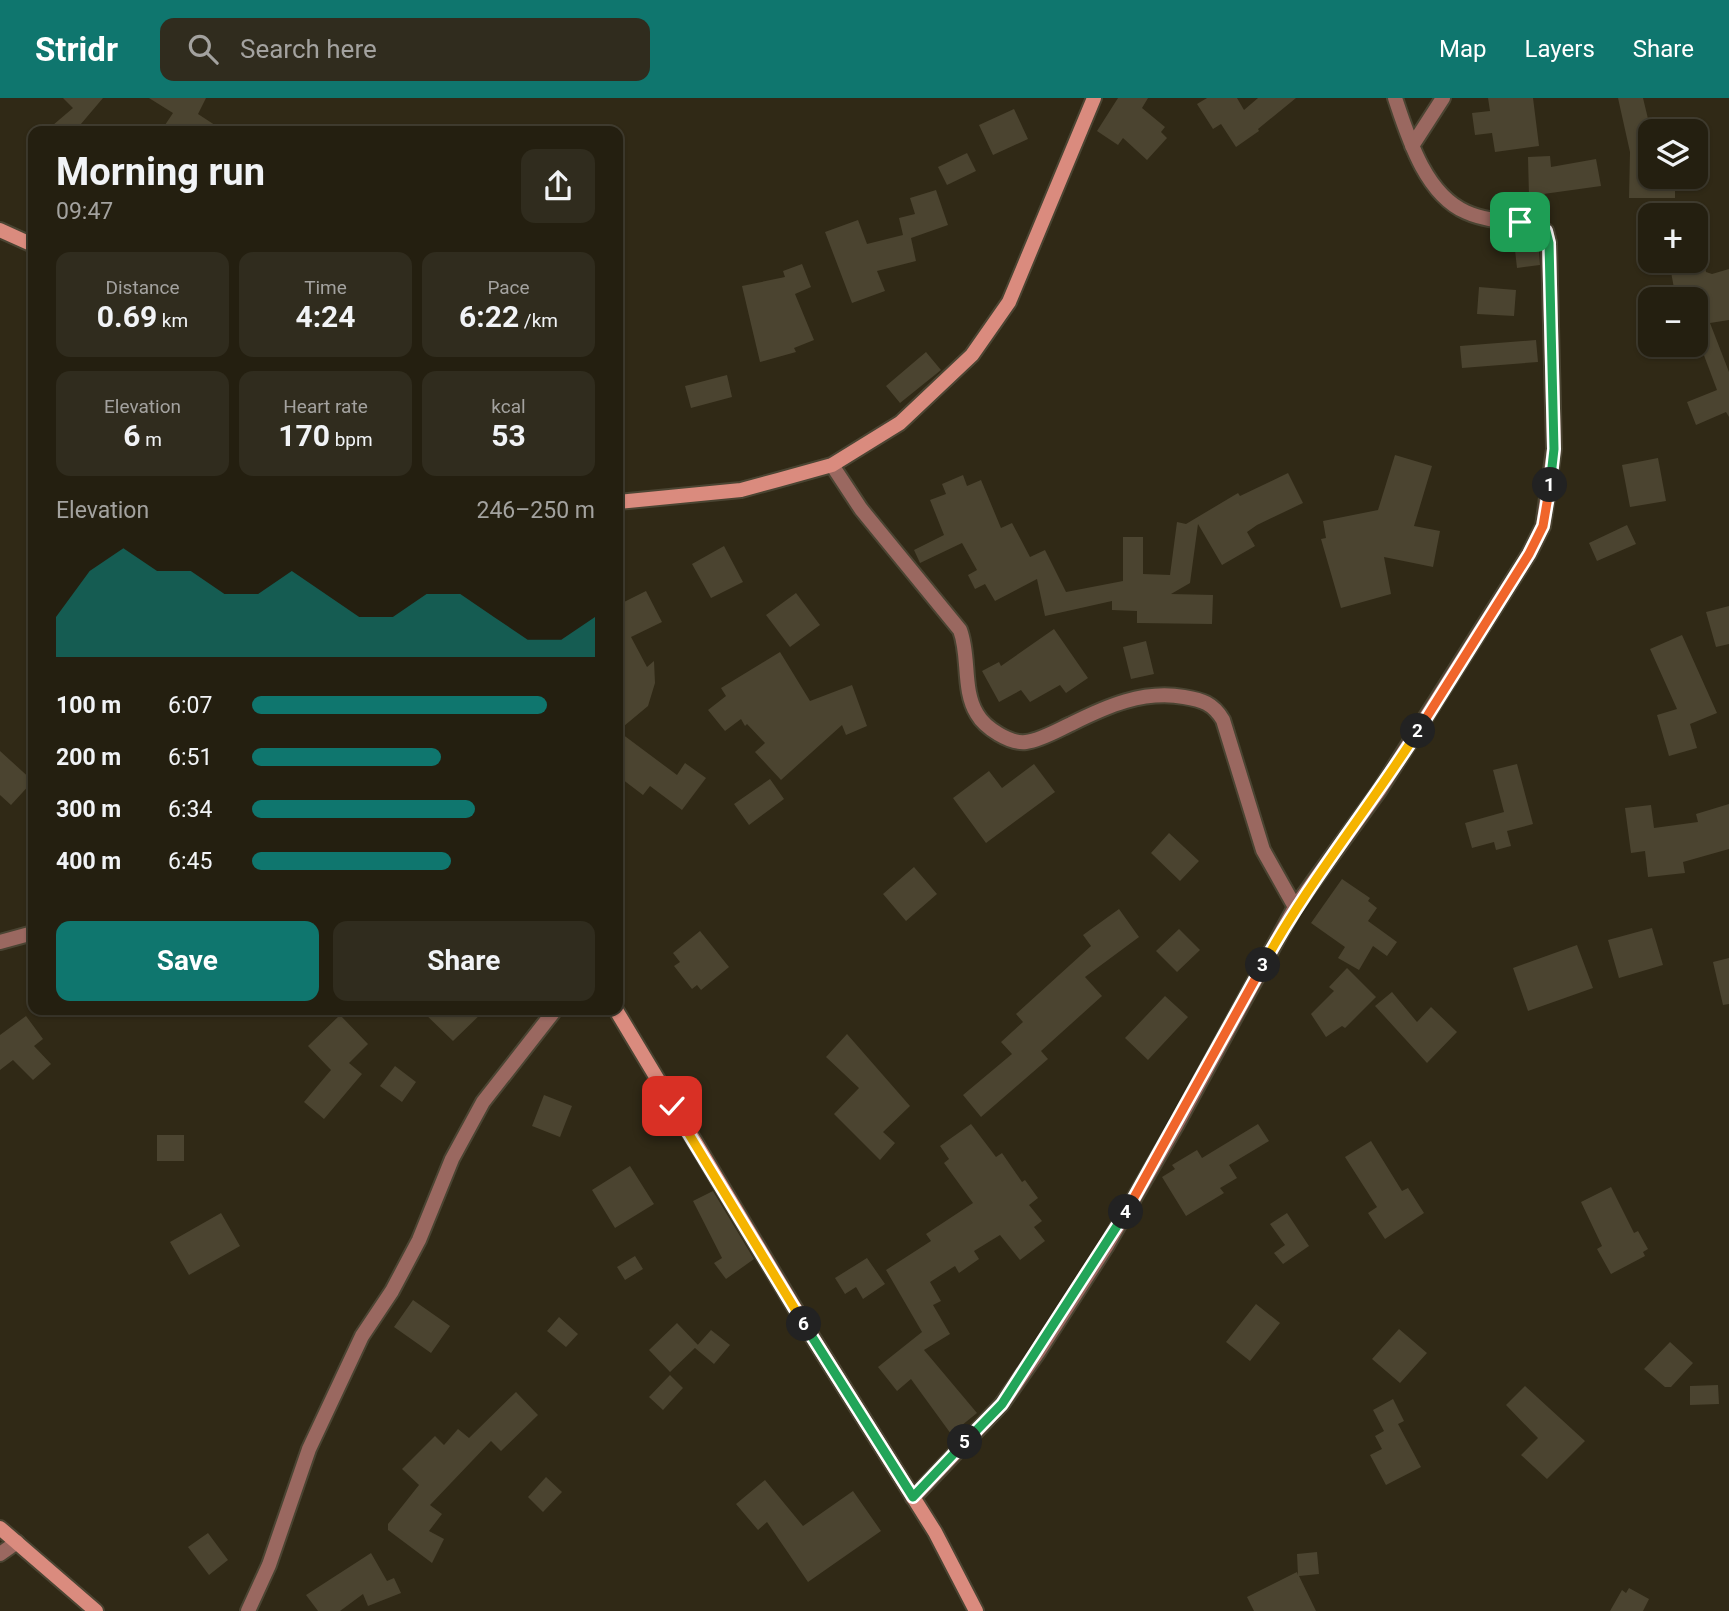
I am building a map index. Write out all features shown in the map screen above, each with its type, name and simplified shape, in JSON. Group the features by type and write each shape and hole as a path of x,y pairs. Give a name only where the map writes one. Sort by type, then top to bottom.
{"street":[{"path":"623,502 741,490 832,465 900,423 972,355 1009,302 1094,98"},
{"path":"913,1497 1002,1404 1106,1247 1177,1124 1295,907 1379,791 1529,554 1543,526 1549,499 1554,449 1549,243 1546,231 1536,225 1467,212 1447,200 1412,146 1395,98"},
{"path":"1412,146 1443,98"},
{"path":"0,230 28,243"},
{"path":"832,465 861,509 960,630 966,646 970,696 977,715 991,728 1011,740 1025,742 1094,712 1157,694 1200,699 1216,707 1223,720 1263,850 1295,907"},
{"path":"0,942 28,934"},
{"path":"248,1611 269,1565 309,1449 362,1336 392,1291 419,1240 452,1160 483,1102 551,1015"},
{"path":"619,1015 808,1330 913,1497 976,1611"},
{"path":"0,1528 96,1611"},
{"path":"0,1554 17,1542"}],"building":[{"path":"63,98 103,98 79,126 52,126 73,108"},
{"path":"149,98 206,98 198,114 216,126 164,126 173,113"},
{"path":"1118,98 1148,98 1142,108 1165,127 1161,132 1167,138 1147,160 1123,138 1118,145 1097,131"},
{"path":"1207,98 1237,98 1244,110 1258,98 1296,98 1258,129 1259,131 1236,147 1221,124 1213,129 1197,104"},
{"path":"1488,98 1533,98 1539,146 1495,152 1492,133 1475,135 1472,113 1490,111"},
{"path":"1618,98 1643,98 1648,119 1638,119 1638,189 1675,189 1675,198 1629,198 1630,152"},
{"path":"1014,109 1028,139 993,155 979,125"},
{"path":"967,153 976,171 947,185 938,167"},
{"path":"1550,156 1551,167 1596,159 1601,186 1529,196 1528,157"},
{"path":"936,190 948,225 911,238 916,261 877,271 885,291 852,303 825,232 858,220 867,244 903,235 899,218 915,214 910,198"},
{"path":"1538,238 1540,265 1517,268 1514,241"},
{"path":"802,264 811,287 795,294 814,340 794,348 796,352 760,362 742,286 785,277 783,271"},
{"path":"1729,269 1729,320 1710,323 1729,372 1729,417 1726,412 1696,425 1687,402 1717,390 1705,357 1708,357 1708,287 1674,287 1671,273 1712,274"},
{"path":"1479,287 1516,290 1514,316 1477,314"},
{"path":"1536,340 1538,362 1462,368 1460,346"},
{"path":"926,352 941,370 900,403 886,386"},
{"path":"727,375 732,397 691,408 685,386"},
{"path":"1395,455 1432,466 1414,526 1440,531 1433,567 1384,557 1391,594 1341,608 1321,539 1326,538 1323,521 1378,510"},
{"path":"1658,458 1666,501 1630,507 1622,465"},
{"path":"1288,473 1303,503 1247,532 1255,546 1222,565 1198,524 1190,583 1171,594 1213,595 1212,624 1137,623 1137,611 1112,610 1112,601 1045,616 1037,579 995,601 985,584 975,589 968,575 977,570 962,543 920,563 914,550 944,535 930,500 946,494 942,484 963,475 967,486 981,480 1001,528 1012,523 1030,557 1045,550 1066,592 1123,581 1123,537 1143,537 1143,574 1170,575 1177,522 1186,524 1238,493 1240,496"},
{"path":"1627,525 1636,544 1597,561 1589,543"},
{"path":"724,546 743,582 711,598 692,564"},
{"path":"646,591 662,622 631,637 647,667 654,661 655,683 648,706 623,727 623,602"},
{"path":"796,593 820,625 790,647 766,615"},
{"path":"1729,606 1729,644 1716,647 1706,612"},
{"path":"1054,629 1088,678 1066,693 1060,685 1030,702 1021,690 999,702 982,671 999,662 1001,666"},
{"path":"1682,635 1717,713 1690,724 1697,748 1669,756 1657,715 1677,709 1650,649"},
{"path":"1146,641 1154,674 1131,679 1123,647"},
{"path":"780,652 810,701 852,685 867,726 846,735 842,725 781,780 755,752 765,743 747,724 745,726 741,719 725,731 708,710 726,696 721,688"},
{"path":"623,735 677,775 685,763 706,778 682,810 650,786 643,795 623,780"},
{"path":"0,751 28,776 28,786 11,805 0,795"},
{"path":"1034,764 1055,792 986,843 953,798 989,771 1002,788"},
{"path":"1517,764 1533,824 1507,831 1511,846 1496,850 1494,842 1472,848 1465,823 1504,812 1493,770"},
{"path":"770,779 784,799 749,825 734,804"},
{"path":"1729,804 1729,849 1683,862 1685,873 1648,877 1645,851 1631,853 1625,808 1651,805 1654,828 1698,822 1696,814"},
{"path":"1169,833 1199,861 1180,881 1151,853"},
{"path":"914,867 937,894 906,921 883,894"},
{"path":"1342,879 1370,898 1368,901 1377,908 1368,921 1397,942 1387,956 1373,946 1359,970 1338,958 1345,947 1311,923"},
{"path":"1119,909 1139,937 1085,977 1102,996 1041,1051 1048,1059 981,1117 963,1095 1012,1054 1001,1042 1023,1022 1016,1014 1091,946 1083,935"},
{"path":"1652,928 1663,965 1619,978 1608,940"},
{"path":"1179,929 1200,950 1177,972 1156,951"},
{"path":"700,931 729,967 701,990 697,985 692,989 674,966 680,962 673,953"},
{"path":"1577,945 1593,988 1528,1011 1513,968"},
{"path":"1729,958 1729,1004 1723,1005 1713,962"},
{"path":"1347,968 1376,997 1345,1028 1342,1026 1326,1037 1311,1014 1334,991 1329,987"},
{"path":"1392,992 1417,1022 1431,1007 1457,1032 1427,1063 1375,1006"},
{"path":"1165,996 1188,1017 1148,1060 1125,1038"},
{"path":"340,1015 368,1044 349,1063 362,1074 324,1119 304,1102 331,1070 308,1046"},
{"path":"426,1015 480,1015 453,1041"},
{"path":"26,1016 43,1039 34,1046 51,1064 33,1080 13,1060 0,1070 0,1035"},
{"path":"847,1034 910,1106 883,1132 895,1143 880,1160 834,1114 859,1088 826,1057"},
{"path":"395,1066 416,1082 402,1102 380,1086"},
{"path":"544,1095 572,1106 560,1137 532,1126"},
{"path":"971,1124 996,1157 1002,1153 1022,1182 1025,1180 1038,1198 1029,1205 1042,1221 1034,1227 1045,1241 1020,1260 1000,1235 974,1251 979,1259 959,1273 955,1266 930,1282 941,1301 933,1305 950,1334 924,1350 977,1413 951,1434 911,1379 897,1391 878,1367 922,1332 886,1270 931,1241 926,1234 973,1203 944,1163 949,1159 940,1146"},
{"path":"1258,1124 1269,1141 1229,1165 1237,1178 1220,1188 1224,1193 1186,1216 1162,1177 1175,1169 1172,1165 1197,1150 1202,1158"},
{"path":"157,1135 184,1135 184,1161 157,1161"},
{"path":"1371,1141 1402,1191 1408,1188 1424,1213 1385,1239 1368,1213 1377,1207 1345,1157"},
{"path":"630,1166 654,1204 615,1228 592,1190"},
{"path":"1611,1187 1634,1233 1638,1231 1648,1249 1643,1252 1645,1256 1611,1274 1597,1249 1602,1246 1581,1202"},
{"path":"713,1191 754,1259 726,1279 714,1263 722,1258 693,1201"},
{"path":"221,1213 240,1246 189,1275 170,1242"},
{"path":"1287,1213 1309,1246 1283,1264 1274,1253 1285,1245 1270,1224"},
{"path":"635,1256 643,1269 625,1280 617,1267"},
{"path":"867,1258 885,1284 863,1299 856,1287 845,1294 835,1278"},
{"path":"413,1300 450,1326 431,1353 394,1327"},
{"path":"1256,1304 1280,1323 1250,1361 1226,1342"},
{"path":"559,1317 578,1334 566,1347 547,1331"},
{"path":"677,1323 698,1345 670,1372 649,1350"},
{"path":"1399,1329 1427,1353 1400,1383 1372,1359"},
{"path":"711,1330 730,1345 714,1364 695,1348"},
{"path":"1670,1342 1693,1363 1671,1387 1665,1387 1644,1369"},
{"path":"670,1375 683,1388 663,1410 649,1397"},
{"path":"1718,1385 1719,1404 1690,1405 1690,1386"},
{"path":"1525,1386 1585,1441 1547,1479 1521,1455 1538,1438 1506,1405"},
{"path":"516,1392 538,1415 501,1451 491,1441 430,1505 442,1514 429,1531 444,1539 432,1563 388,1530 388,1524 419,1485 402,1469 435,1436 444,1445 458,1429 469,1438"},
{"path":"1393,1399 1404,1421 1398,1424 1421,1467 1386,1485 1370,1455 1382,1449 1375,1436 1384,1431 1373,1410"},
{"path":"546,1477 562,1492 543,1512 528,1497"},
{"path":"765,1480 803,1526 853,1491 881,1531 808,1582 767,1522 758,1530 736,1504"},
{"path":"208,1533 228,1560 209,1575 188,1547"},
{"path":"1317,1552 1319,1574 1299,1576 1316,1611 1254,1611 1247,1597 1297,1572 1298,1575 1297,1554"},
{"path":"371,1553 387,1581 394,1578 401,1593 368,1606 363,1594 340,1611 318,1611 306,1595"},
{"path":"1629,1588 1649,1599 1643,1611 1610,1611 1622,1590 1626,1593"}],"route":[{"path":"672,1106 913,1497 1002,1404 1039,1351 1106,1247 1177,1124 1295,907 1379,791 1415,736 1529,554 1543,526 1549,499 1554,449 1549,243 1546,231 1536,225 1520,222"}]}
